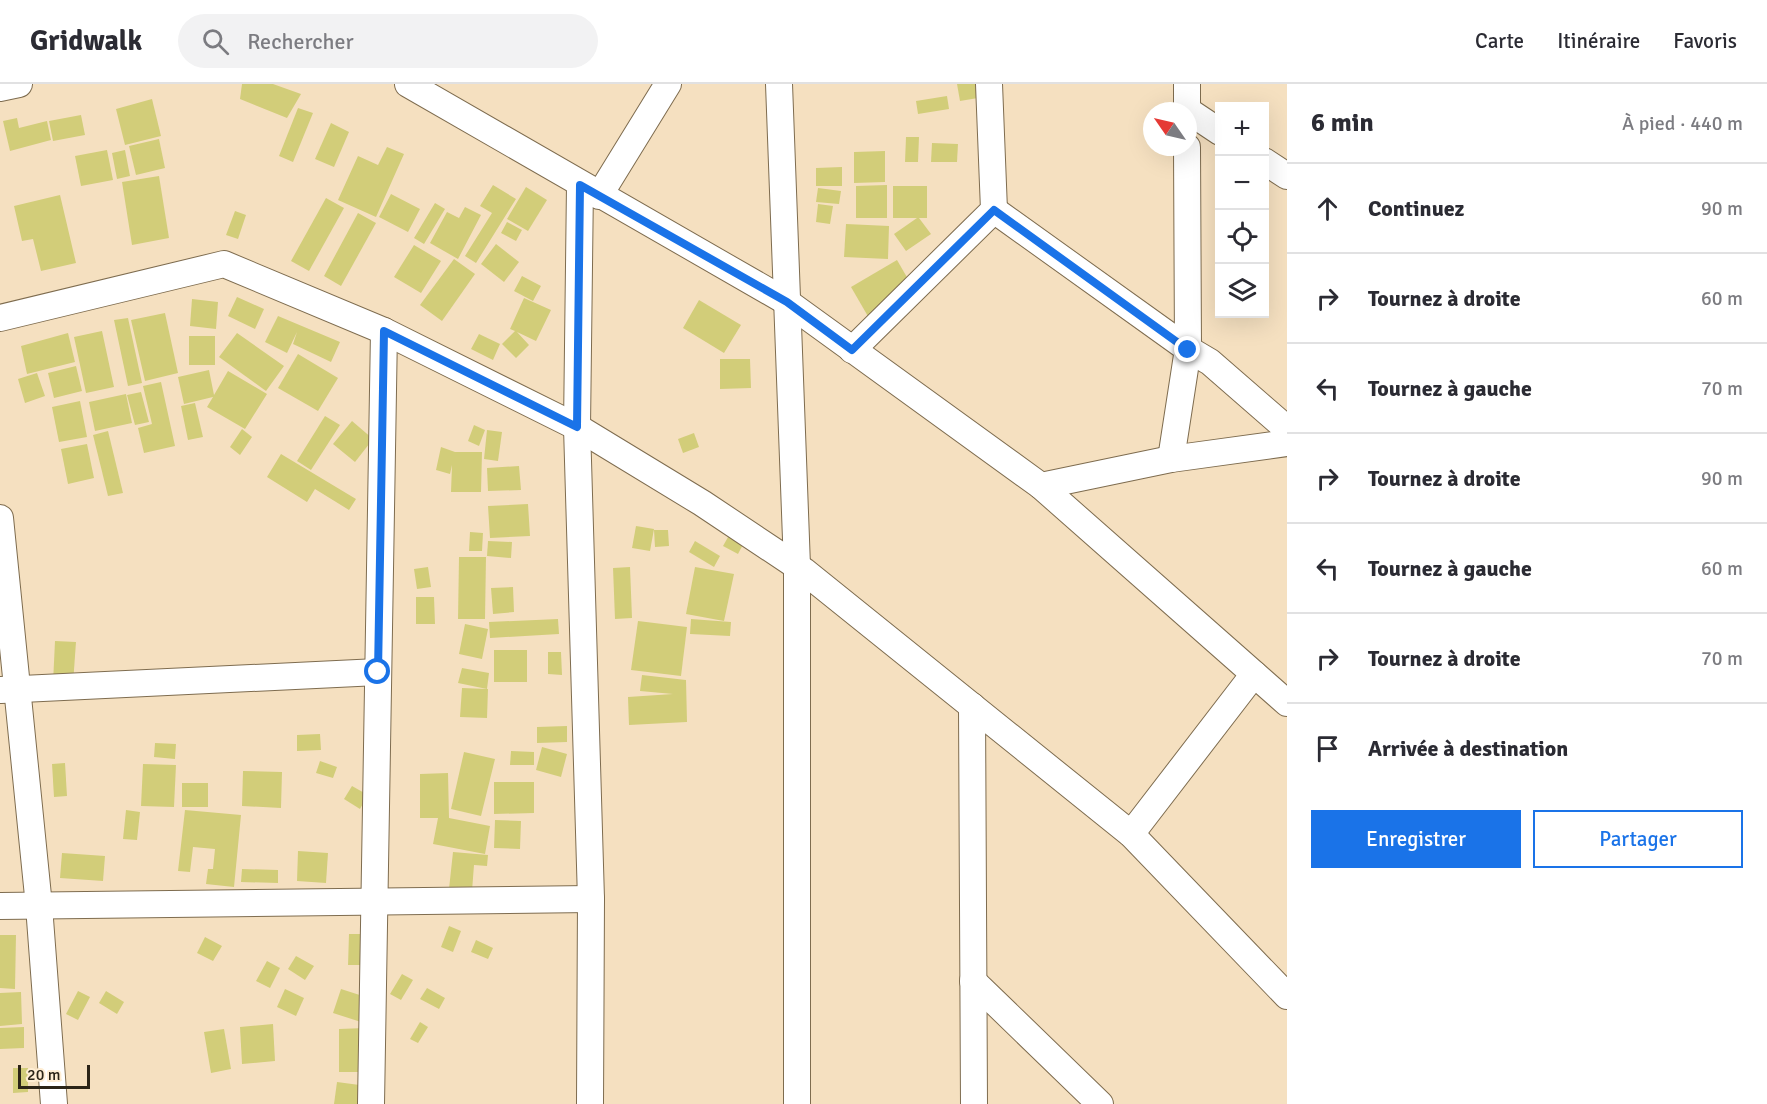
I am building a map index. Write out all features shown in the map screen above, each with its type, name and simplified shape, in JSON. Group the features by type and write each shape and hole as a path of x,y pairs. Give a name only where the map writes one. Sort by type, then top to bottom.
{"street":[{"path":"0,88 19,84"},
{"path":"408,84 787,302 1041,486 1287,703"},
{"path":"590,1104 591,898 577,427 589,190 668,84"},
{"path":"779,84 797,566 796,1104"},
{"path":"852,350 994,210 989,84"},
{"path":"1187,84 1187,102"},
{"path":"1197,117 1215,129"},
{"path":"1171,459 1188,350 1187,156"},
{"path":"1269,164 1287,176"},
{"path":"994,210 1188,350 1210,362 1287,429"},
{"path":"0,318 224,264 384,331 577,427 702,503 797,566 972,706 1131,834 1287,996"},
{"path":"371,1104 384,331"},
{"path":"1041,486 1171,459 1287,443"},
{"path":"0,518 8,690 39,906 54,1104"},
{"path":"8,690 378,672"},
{"path":"1131,834 1254,674"},
{"path":"972,706 974,1104"},
{"path":"0,906 591,898"},
{"path":"973,981 1100,1104"}],"building":[{"path":"242,84 273,84 301,94 287,118 240,99"},
{"path":"957,84 975,84 978,98 960,101"},
{"path":"947,96 949,109 918,114 916,101"},
{"path":"152,99 161,136 125,145 116,109"},
{"path":"298,108 313,113 293,162 279,156"},
{"path":"81,115 85,135 53,141 49,121"},
{"path":"17,118 19,128 47,121 51,140 10,151 3,121"},
{"path":"331,123 349,132 334,167 315,159"},
{"path":"906,137 919,137 918,162 905,162"},
{"path":"159,139 165,168 136,175 129,146"},
{"path":"932,143 958,144 957,162 931,162"},
{"path":"387,147 404,154 376,217 338,200 358,156 378,165"},
{"path":"107,150 113,180 81,186 75,156"},
{"path":"125,150 130,176 117,179 112,153"},
{"path":"885,151 885,182 854,183 854,152"},
{"path":"842,167 842,186 816,186 816,168"},
{"path":"159,176 169,238 132,245 122,182"},
{"path":"493,185 516,199 476,263 465,256 492,213 480,206"},
{"path":"887,185 887,218 856,218 856,186"},
{"path":"893,186 927,186 927,218 919,218 931,234 906,251 894,234 917,218 893,218"},
{"path":"526,187 547,200 528,231 507,219"},
{"path":"818,188 841,191 839,204 816,202"},
{"path":"391,194 420,209 408,232 379,217"},
{"path":"60,195 76,263 41,271 33,239 22,241 14,206"},
{"path":"326,198 344,208 309,271 291,261"},
{"path":"435,203 445,209 424,244 414,238"},
{"path":"818,204 833,206 830,224 816,222"},
{"path":"465,207 481,215 458,259 430,243 447,212 459,218"},
{"path":"235,211 246,215 238,239 226,235"},
{"path":"358,213 376,223 341,286 324,276"},
{"path":"507,222 522,230 516,241 501,233"},
{"path":"846,224 889,226 888,259 844,257"},
{"path":"496,244 519,262 504,282 481,264"},
{"path":"414,245 441,261 421,293 394,277"},
{"path":"454,259 475,274 442,321 420,305"},
{"path":"897,260 919,298 873,325 851,287"},
{"path":"522,276 541,286 533,301 514,291"},
{"path":"237,297 264,309 255,329 228,316"},
{"path":"524,298 551,310 536,341 517,332 529,345 516,358 502,344 515,331 510,329"},
{"path":"192,299 218,302 216,329 190,326"},
{"path":"699,300 741,325 724,353 683,328"},
{"path":"165,313 178,373 145,381 131,320"},
{"path":"278,316 340,342 331,362 293,344 297,332 287,353 265,342"},
{"path":"128,318 142,383 128,386 114,320"},
{"path":"102,331 114,387 86,393 74,337"},
{"path":"68,333 75,362 27,374 21,346"},
{"path":"237,333 284,366 266,391 219,357"},
{"path":"479,334 500,344 493,360 471,349"},
{"path":"189,336 215,336 215,365 189,365"},
{"path":"298,354 338,378 318,411 278,388"},
{"path":"720,359 750,359 751,388 720,389"},
{"path":"76,366 82,391 54,398 48,373"},
{"path":"209,370 214,395 228,371 267,394 245,429 207,407 213,397 184,404 178,377"},
{"path":"37,373 45,396 25,403 18,379"},
{"path":"161,382 175,446 144,453 138,428 152,424 143,386"},
{"path":"141,392 149,422 135,425 127,395"},
{"path":"126,394 132,423 95,431 89,402"},
{"path":"80,401 87,437 59,442 52,407"},
{"path":"195,403 203,437 188,440 181,406"},
{"path":"325,416 340,425 311,470 297,461"},
{"path":"352,421 373,439 355,462 333,444"},
{"path":"474,425 485,430 479,446 468,441"},
{"path":"242,429 252,437 240,455 230,447"},
{"path":"487,430 502,432 498,461 484,459"},
{"path":"108,431 123,493 108,496 93,435"},
{"path":"694,433 699,447 683,453 678,439"},
{"path":"87,444 94,478 68,484 61,449"},
{"path":"441,447 455,452 482,452 481,492 451,492 452,465 450,474 436,470"},
{"path":"281,454 356,499 349,510 315,489 307,502 267,477"},
{"path":"519,466 521,490 488,491 487,468"},
{"path":"528,504 530,536 490,538 488,506"},
{"path":"636,526 654,529 650,551 632,548"},
{"path":"654,530 668,530 669,546 655,547"},
{"path":"732,530 747,537 738,554 723,546"},
{"path":"470,532 483,533 482,551 469,551"},
{"path":"488,541 512,542 511,558 487,556"},
{"path":"695,541 720,556 714,567 689,552"},
{"path":"459,557 486,557 485,619 458,619"},
{"path":"428,567 431,587 417,589 414,569"},
{"path":"630,567 632,618 615,619 613,568"},
{"path":"695,567 734,574 724,621 686,614"},
{"path":"513,587 514,612 493,614 491,588"},
{"path":"416,597 434,597 435,624 416,624"},
{"path":"558,619 559,634 490,638 489,622"},
{"path":"691,619 731,622 730,636 690,634"},
{"path":"638,621 687,627 681,676 631,670"},
{"path":"465,624 488,629 482,659 459,654"},
{"path":"55,641 76,642 73,684 53,683"},
{"path":"494,650 527,650 527,682 494,682"},
{"path":"548,652 561,652 562,675 548,674"},
{"path":"462,668 489,673 487,689 458,683"},
{"path":"642,675 686,680 687,722 629,725 628,697 673,694 640,691"},
{"path":"462,688 488,689 487,718 460,717"},
{"path":"567,726 567,742 537,743 537,727"},
{"path":"320,734 321,750 297,751 297,735"},
{"path":"155,743 176,744 175,759 154,757"},
{"path":"542,747 567,754 561,777 536,770"},
{"path":"511,751 534,752 534,765 510,765"},
{"path":"464,752 495,759 481,816 451,809"},
{"path":"320,761 337,767 333,778 316,773"},
{"path":"65,763 67,796 54,797 52,764"},
{"path":"143,764 176,765 174,807 141,806"},
{"path":"243,771 282,772 281,808 242,806"},
{"path":"448,773 449,818 490,826 485,854 433,844 438,818 420,818 420,774"},
{"path":"494,782 534,782 534,813 494,814"},
{"path":"182,783 208,783 208,807 182,807"},
{"path":"352,786 368,795 360,809 344,799"},
{"path":"126,810 140,812 137,840 123,839"},
{"path":"185,810 241,815 234,887 206,884 208,869 213,869 215,849 193,847 190,872 178,871"},
{"path":"495,820 521,821 520,849 494,848"},
{"path":"298,851 328,853 326,883 297,881"},
{"path":"453,852 488,855 487,866 474,865 472,891 449,889"},
{"path":"62,853 105,856 103,881 60,878"},
{"path":"242,869 278,870 278,883 241,882"},
{"path":"449,926 461,931 453,952 441,947"},
{"path":"349,934 367,934 366,965 348,965"},
{"path":"0,935 16,935 15,989 0,988"},
{"path":"205,937 222,946 213,961 197,953"},
{"path":"476,940 493,948 488,959 471,952"},
{"path":"296,956 314,966 305,980 288,969"},
{"path":"267,961 280,968 270,988 256,981"},
{"path":"402,974 413,980 401,1000 390,994"},
{"path":"427,988 445,998 439,1009 420,999"},
{"path":"285,989 304,998 296,1016 277,1007"},
{"path":"341,989 369,998 361,1022 333,1013"},
{"path":"78,991 90,997 78,1020 66,1014"},
{"path":"106,991 124,1002 117,1014 99,1003"},
{"path":"21,992 22,1024 0,1026 0,993"},
{"path":"420,1022 428,1027 418,1043 410,1039"},
{"path":"273,1024 275,1061 242,1064 240,1027"},
{"path":"24,1027 24,1048 0,1049 0,1028"},
{"path":"365,1028 365,1072 339,1072 339,1029"},
{"path":"224,1029 231,1069 211,1073 204,1032"},
{"path":"13,1068 28,1068 28,1092 13,1093"},
{"path":"337,1082 367,1086 364,1104 334,1104"}],"route":[{"path":"378,672 384,331 577,427 580,185 787,302 852,350 994,210 1188,350"}]}
